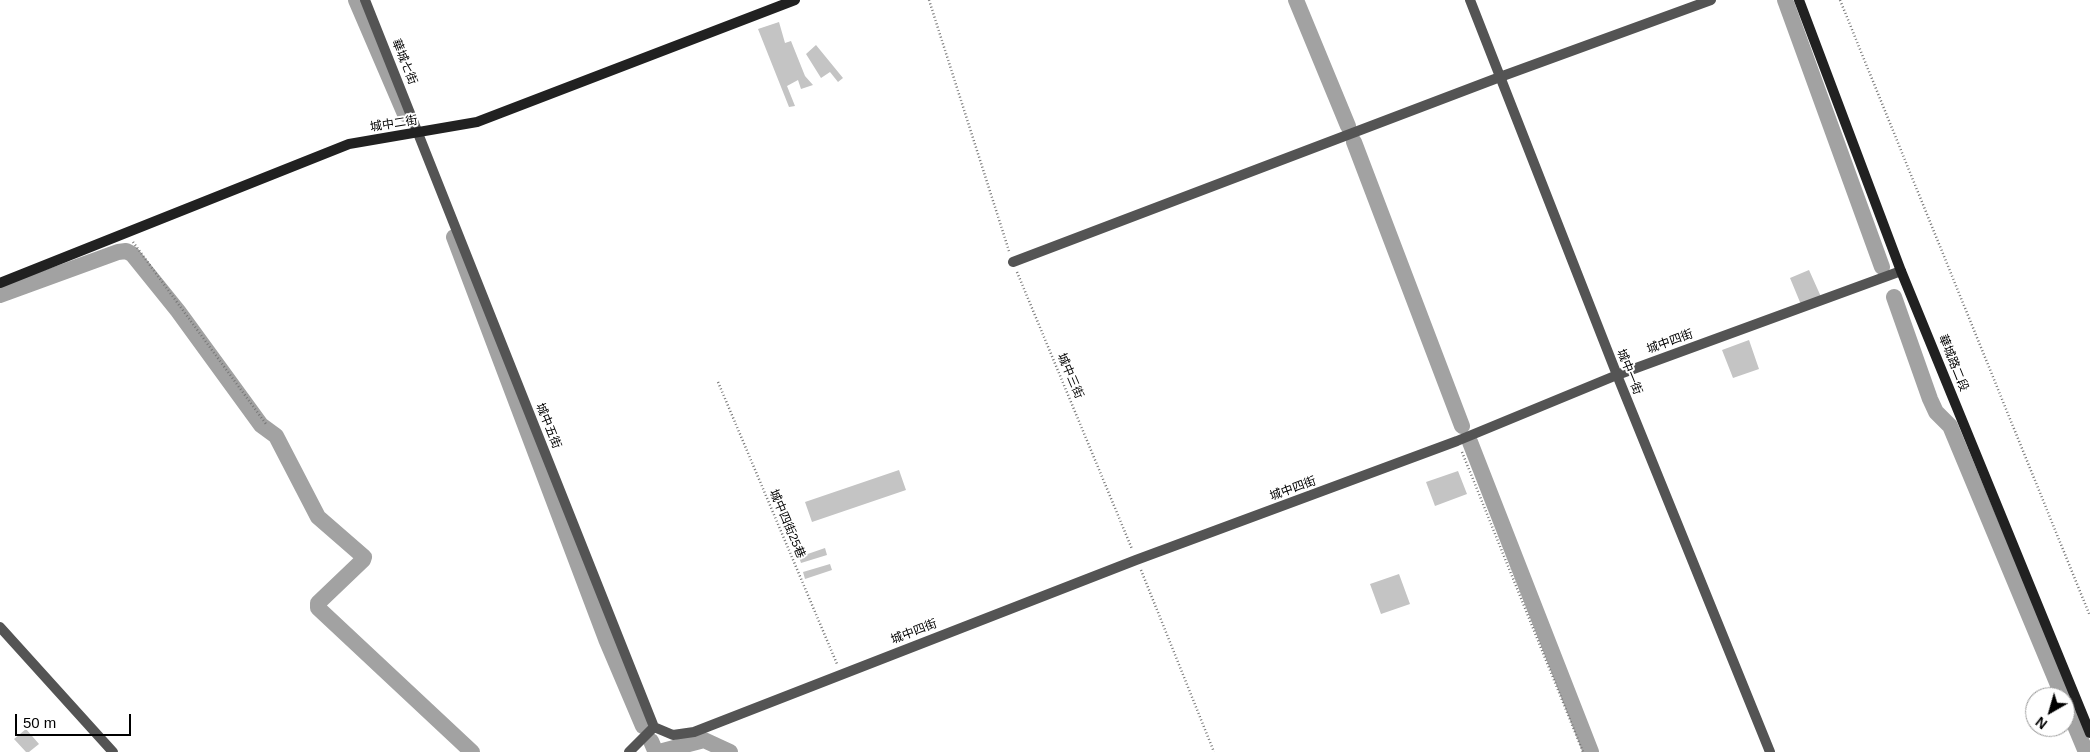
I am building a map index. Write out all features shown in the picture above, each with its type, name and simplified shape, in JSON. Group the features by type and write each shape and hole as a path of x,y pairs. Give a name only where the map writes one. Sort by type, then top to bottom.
{"street":[{"name":"華城七街","path":"365,0 419,134"},
{"name":"城中二街","path":"0,282 349,144 419,134 478,122 795,0"},
{"name":"城中一街","path":"1470,0 1617,375 1770,752"},
{"path":"1013,262 1500,77 1711,0"},
{"name":"華城路二段","path":"1799,0 1901,271 2090,733"},
{"name":"城中五街","path":"419,134 654,727"},
{"name":"城中四街","path":"654,727 673,734 694,732 1136,560 1457,441 1617,375 1901,271"},
{"path":"0,627 113,752"},
{"path":"629,752 654,727"}],"path":[{"name":"城中三街","path":"929,0 1013,262 1214,752"},
{"path":"1840,0 2090,616"},
{"path":"127,233 266,424"},
{"name":"城中四街25巷","path":"718,382 841,674"},
{"path":"1457,441 1583,752"}],"building":[{"path":"779,22 785,43 791,41 805,76 813,85 801,89 798,80 787,86 795,106 789,107 758,29"},
{"path":"816,45 843,78 838,82 830,72 821,78 806,54"},
{"path":"1809,270 1822,299 1802,307 1790,278"},
{"path":"1749,340 1759,369 1733,378 1722,350"},
{"path":"899,470 906,490 812,522 805,502"},
{"path":"1458,471 1467,494 1435,506 1426,482"},
{"path":"825,548 827,555 801,563 799,557"},
{"path":"830,564 832,570 805,579 803,572"},
{"path":"1399,574 1410,604 1381,614 1370,584"},
{"path":"26,729 39,744 29,752 26,752 14,739"}],"waterway":[{"path":"356,0 405,114"},
{"path":"1296,0 1348,126"},
{"path":"1785,0 1882,267"},
{"path":"1354,142 1462,426"},
{"path":"454,237 606,639 643,726"},
{"path":"0,295 118,252 126,251 132,254 178,311 261,425 276,436 318,517 364,557 318,603 318,608 472,752"},
{"path":"1894,297 1930,399 1936,412 1950,426 2059,687"},
{"path":"1470,442 1591,752"},
{"path":"2075,726 2086,752"},
{"path":"651,741 654,748 659,752 704,740 730,752"}]}
